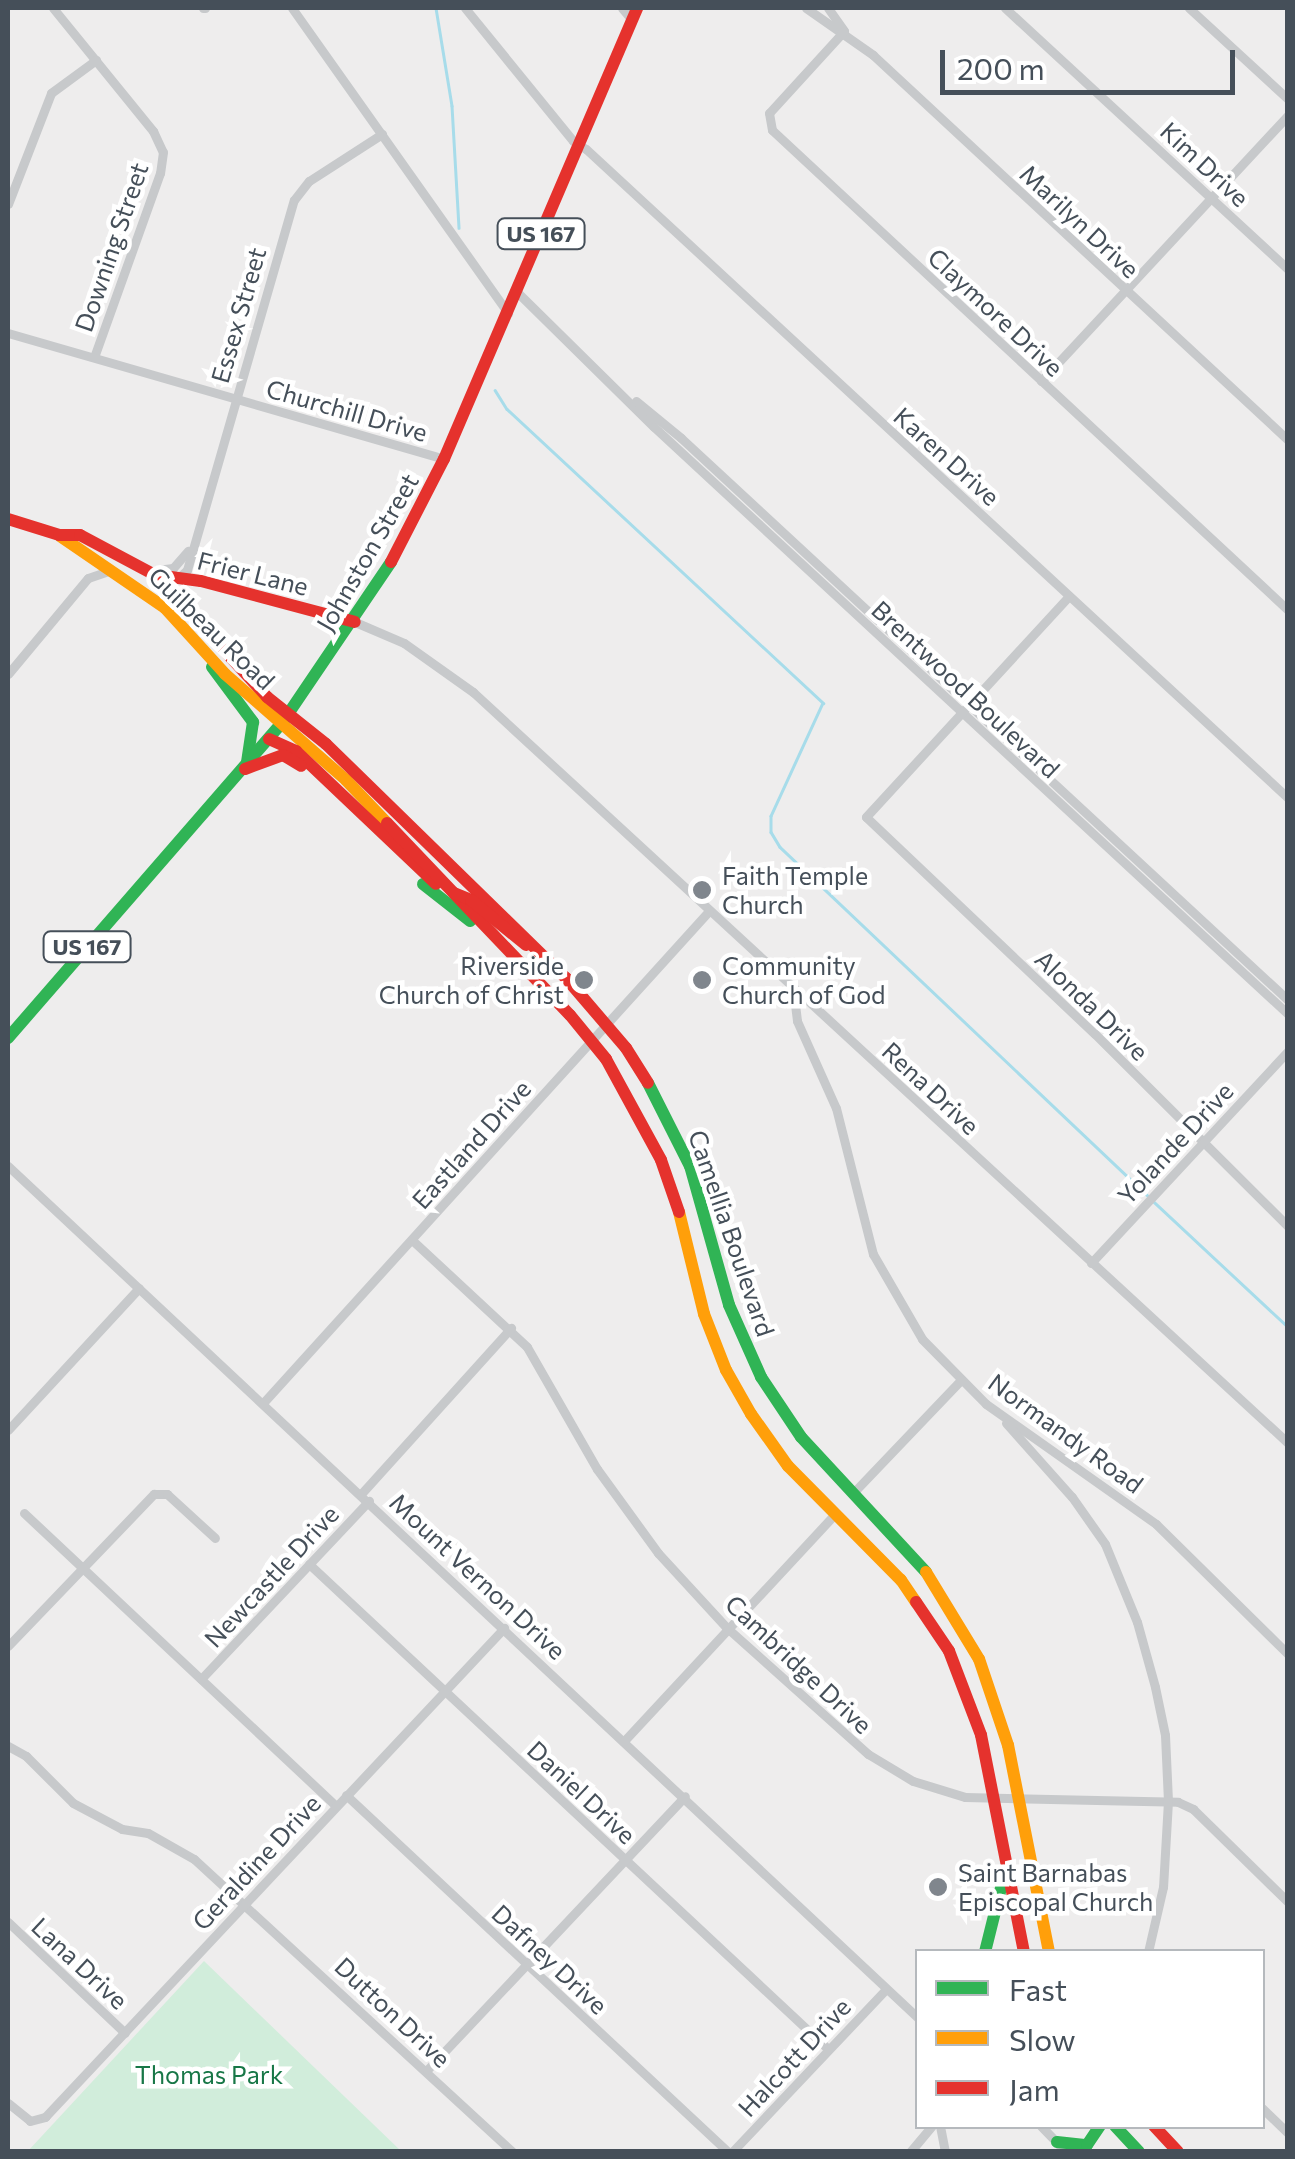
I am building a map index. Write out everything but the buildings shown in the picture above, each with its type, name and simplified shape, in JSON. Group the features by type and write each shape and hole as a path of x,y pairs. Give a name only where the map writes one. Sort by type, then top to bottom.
{"main road":[{"name":"Johnston Street","path":"8,1038 244,769 356,622 444,459 634,14"},
{"name":"Guilbeau Road","path":"8,520 59,535 80,535 149,571 195,614 286,718"},
{"name":"Guilbeau Road","path":"59,535 165,608 205,654 286,718"},
{"name":"Frier Lane","path":"84,552 106,556 134,573 149,571 356,622"},
{"path":"205,654 221,684 253,722 252,750 244,769"},
{"name":"Camellia Boulevard","path":"286,718 592,1039 633,1102 661,1160 704,1314 726,1370 767,1438 835,1514 890,1566 936,1626 972,1707 995,1800 1023,1949"},
{"name":"Camellia Boulevard","path":"286,718 537,950 607,1023 662,1105 690,1166 729,1304 761,1377 801,1438 901,1541 954,1611 993,1692 1048,1949"},
{"path":"269,738 292,747 420,872 471,900 514,940 537,950"},
{"path":"244,769 272,756 293,759 401,865 454,910 487,931"},
{"path":"986,1949 1006,1869"},
{"path":"1062,2147 1087,2144 1098,2129"},
{"path":"1118,2129 1138,2152"},
{"path":"1157,2129 1178,2152"}],"street":[{"name":"Downing Street","path":"54,8 156,135 164,158 94,357"},
{"path":"292,8 508,313"},
{"name":"Karen Drive","path":"465,8 579,145 1288,798"},
{"path":"622,8 634,14"},
{"name":"Marilyn Drive","path":"806,8 828,26 844,31"},
{"name":"Marilyn Drive","path":"828,8 844,31 1288,440"},
{"name":"Kim Drive","path":"1006,8 1288,268"},
{"path":"1189,8 1288,99"},
{"name":"Claymore Drive","path":"844,31 769,113 770,128 1288,610"},
{"path":"8,204 51,93 96,60"},
{"path":"1041,381 1288,114"},
{"name":"Essex Street","path":"178,578 187,570 294,200 310,182 382,134"},
{"name":"Brentwood Boulevard","path":"517,292 622,391 654,427 1288,1000"},
{"name":"Churchill Drive","path":"8,332 444,459"},
{"path":"149,571 173,568 190,549"},
{"path":"84,552 88,578"},
{"path":"8,674 88,578 113,570"},
{"path":"965,708 1069,596"},
{"name":"Rena Drive","path":"356,622 404,643 455,677 1288,1443"},
{"name":"Brentwood Boulevard","path":"965,708 1288,1014"},
{"name":"Alonda Drive","path":"965,708 866,818 1288,1226"},
{"name":"Eastland Drive","path":"263,1404 710,911"},
{"name":"Normandy Road","path":"794,988 797,1021 836,1108 873,1254 906,1317 960,1380 994,1410 1156,1524 1288,1654"},
{"name":"Yolande Drive","path":"1091,1263 1288,1052"},
{"name":"Mount Vernon Drive","path":"8,1166 915,2015"},
{"name":"Cambridge Drive","path":"412,1240 527,1347 632,1522 726,1628 886,1767 936,1789 995,1800 1168,1801"},
{"path":"8,1430 139,1288"},
{"name":"Newcastle Drive","path":"201,1678 310,1564 510,1328"},
{"path":"853,1493 960,1380"},
{"path":"994,1410 1072,1497 1114,1560 1156,1687 1165,1735 1168,1801 1162,1887 1149,1949"},
{"path":"8,1646 154,1494 167,1494 216,1538"},
{"path":"24,1512 336,1806"},
{"path":"624,1741 835,1514"},
{"name":"Daniel Drive","path":"310,1564 828,2049"},
{"name":"Geraldine Drive","path":"8,2103 25,2118 38,2122 504,1628"},
{"name":"Dutton Drive","path":"8,1746 26,1756 73,1803 122,1829 148,1833 194,1858 513,2152"},
{"name":"Dafney Drive","path":"346,1795 730,2152"},
{"path":"427,2070 685,1796"},
{"path":"1168,1801 1192,1809 1288,1902"},
{"name":"Lana Drive","path":"8,1922 125,2033"},
{"name":"Halcott Drive","path":"730,2152 886,1989"},
{"path":"1265,2111 1288,2134"},
{"path":"910,2152 929,2129"},
{"path":"1044,2129 1062,2147"}],"green space":[{"name":"Thomas Park","path":"204,1961 401,2151 28,2151"}],"waterway":[{"path":"436,8 452,106 459,228"},
{"path":"495,390 507,409 823,703 771,816 771,832 780,847 1147,1195"},
{"path":"1153,1201 1288,1327"}],"traffic: fast":[{"path":"8,1038 282,723 391,562"},
{"path":"212,667 253,722 247,762"},
{"path":"423,884 470,921"},
{"path":"648,1083 690,1166 729,1305 761,1377 801,1437 926,1572"},
{"path":"986,1949 1004,1876"},
{"path":"1057,2142 1087,2145 1098,2129"},
{"path":"1118,2129 1139,2152"}],"traffic: slow":[{"path":"60,536 165,608 225,674 346,780 387,823"},
{"path":"679,1212 704,1314 726,1370 751,1414 788,1466 901,1580 916,1602"},
{"path":"926,1572 979,1659 1008,1745 1048,1949"}],"traffic: jam":[{"path":"391,562 444,459 637,8"},
{"path":"8,519 59,535 80,535 155,575 267,697 326,744 566,978 626,1048 648,1083"},
{"path":"156,575 201,581 355,622"},
{"path":"269,739 296,751 436,884"},
{"path":"245,769 283,755 301,766"},
{"path":"387,823 570,1015 606,1059 661,1160 679,1212"},
{"path":"454,893 471,900 526,945"},
{"path":"916,1602 949,1651 981,1735 1023,1949"},
{"path":"1157,2129 1178,2152"}],"place":[{"name":"Faith Temple Church","path":"702,890"},
{"name":"Riverside Church of Christ","path":"584,980"},
{"name":"Community Church of God","path":"702,980"},
{"name":"Saint Barnabas Episcopal Church","path":"938,1887"}]}
